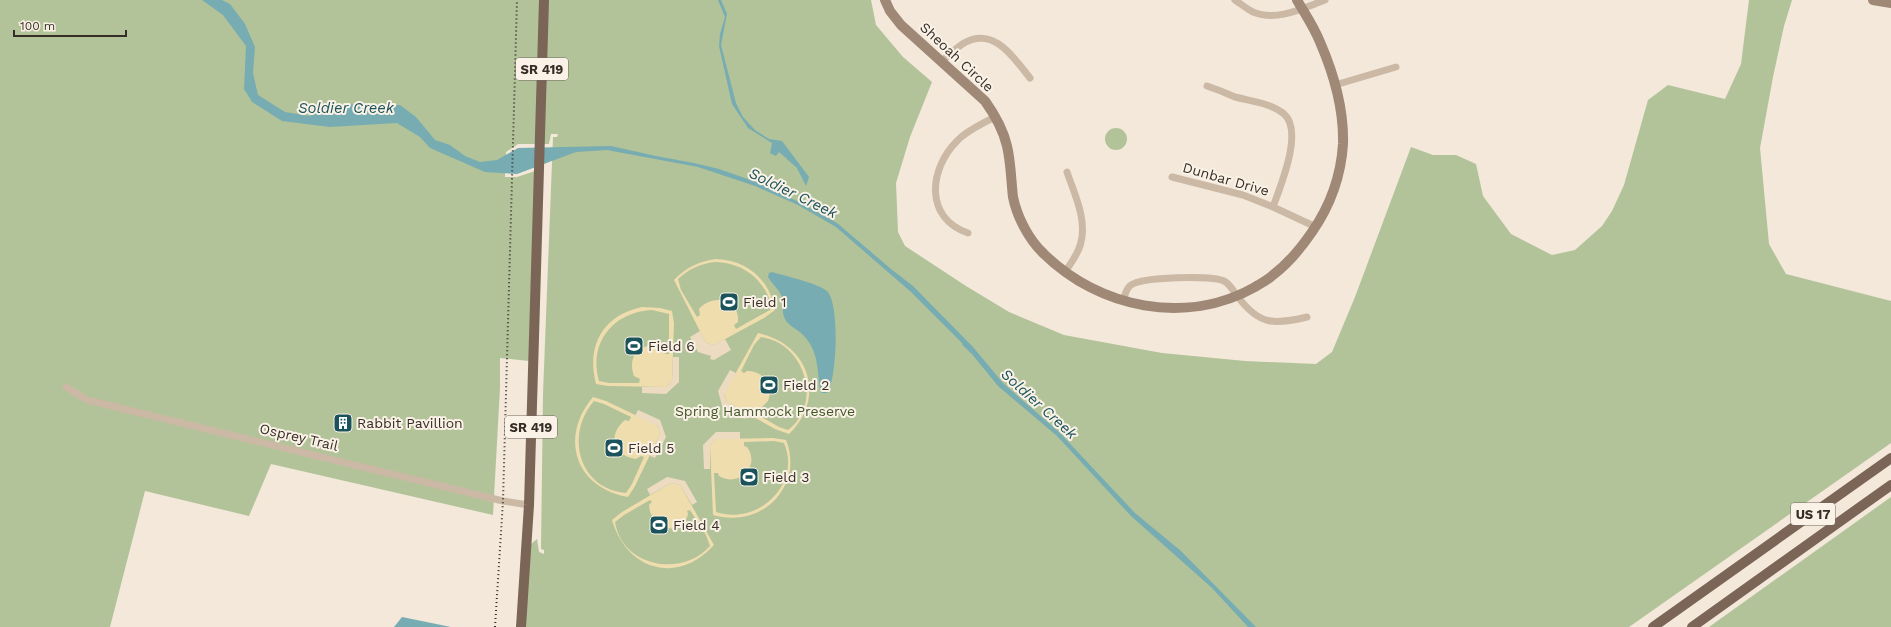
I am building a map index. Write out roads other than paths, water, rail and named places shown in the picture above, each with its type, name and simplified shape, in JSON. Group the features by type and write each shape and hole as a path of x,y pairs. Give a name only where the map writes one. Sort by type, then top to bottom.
{"main road":[{"name":"SR 419","path":"521,627 529,505 544,0"},
{"name":"US 17","path":"1654,627 1891,458"},
{"name":"US 17","path":"1692,627 1891,485"}],"street":[{"name":"Sheoah Circle","path":"885,0 890,11 900,25 985,101 996,116 1007,148 1014,199 1022,221 1031,238 1043,254 1065,272 1095,290 1123,301 1156,308 1200,306 1217,303 1237,296 1272,277 1301,249 1326,211 1332,197 1341,159 1343,143 1342,119 1335,85 1320,41 1300,4 1293,0"},
{"path":"1235,0 1252,12 1277,16 1300,4 1325,0"},
{"path":"1873,0 1891,3"},
{"path":"942,61 962,44 970,40 988,39 996,42 1006,49 1030,78"},
{"path":"1335,85 1396,67"},
{"path":"1207,86 1276,109 1288,119 1291,130 1289,159 1273,207"},
{"path":"968,233 951,226 942,216 937,206 936,178 948,150 958,139 996,116"},
{"path":"1065,272 1081,242 1082,231 1080,211 1067,172"},
{"name":"Dunbar Drive","path":"1172,177 1243,195 1316,227"},
{"path":"1123,301 1128,287 1137,282 1184,277 1224,281 1228,283 1251,313 1258,318 1281,322 1307,317"},
{"name":"Osprey Trail","path":"66,387 87,400 470,491 503,501 529,505"}],"water":[{"path":"202,0 222,0 230,4 245,24 255,47 253,73 258,95 285,112 310,116 330,104 400,105 416,117 435,140 450,145 465,156 480,162 497,160 518,148 611,146 719,169 759,183 799,202 837,223 913,286 973,347 1003,383 1060,433 1135,513 1181,551 1256,627 1248,627 1212,588 1131,516 1057,436 998,386 967,348 911,292 836,227 798,205 755,186 698,167 607,150 576,152 517,174 485,172 430,148 420,137 397,123 330,127 282,121 252,102 244,89 246,46 223,15"},
{"path":"718,0 721,0 727,14 721,45 736,103 743,117 755,130 769,139 782,141 809,177 806,186 797,168 779,152 776,156 770,153 772,143 748,128 732,104 719,46 720,34 725,17"},
{"path":"772,272 816,285 827,291 831,299 834,311 836,342 833,373 827,393 822,393 820,390 815,354 812,348 803,335 788,324 785,319 783,314 782,297 768,277 769,273"},
{"path":"402,617 451,627 394,627"}],"waterway":[{"name":"Soldier Creek","path":"963,344 971,352"}],"railway":[{"path":"495,627 503,501 517,0"}],"place":[{"name":"Field 1","path":"729,302"},
{"name":"Field 6","path":"634,346"},
{"name":"Field 2","path":"769,385"},
{"name":"Rabbit Pavillion","path":"343,423"},
{"name":"Field 5","path":"614,448"},
{"name":"Field 3","path":"749,477"},
{"name":"Field 4","path":"659,525"}],"park label":[{"name":"Spring Hammock Preserve","path":"765,411"}]}
